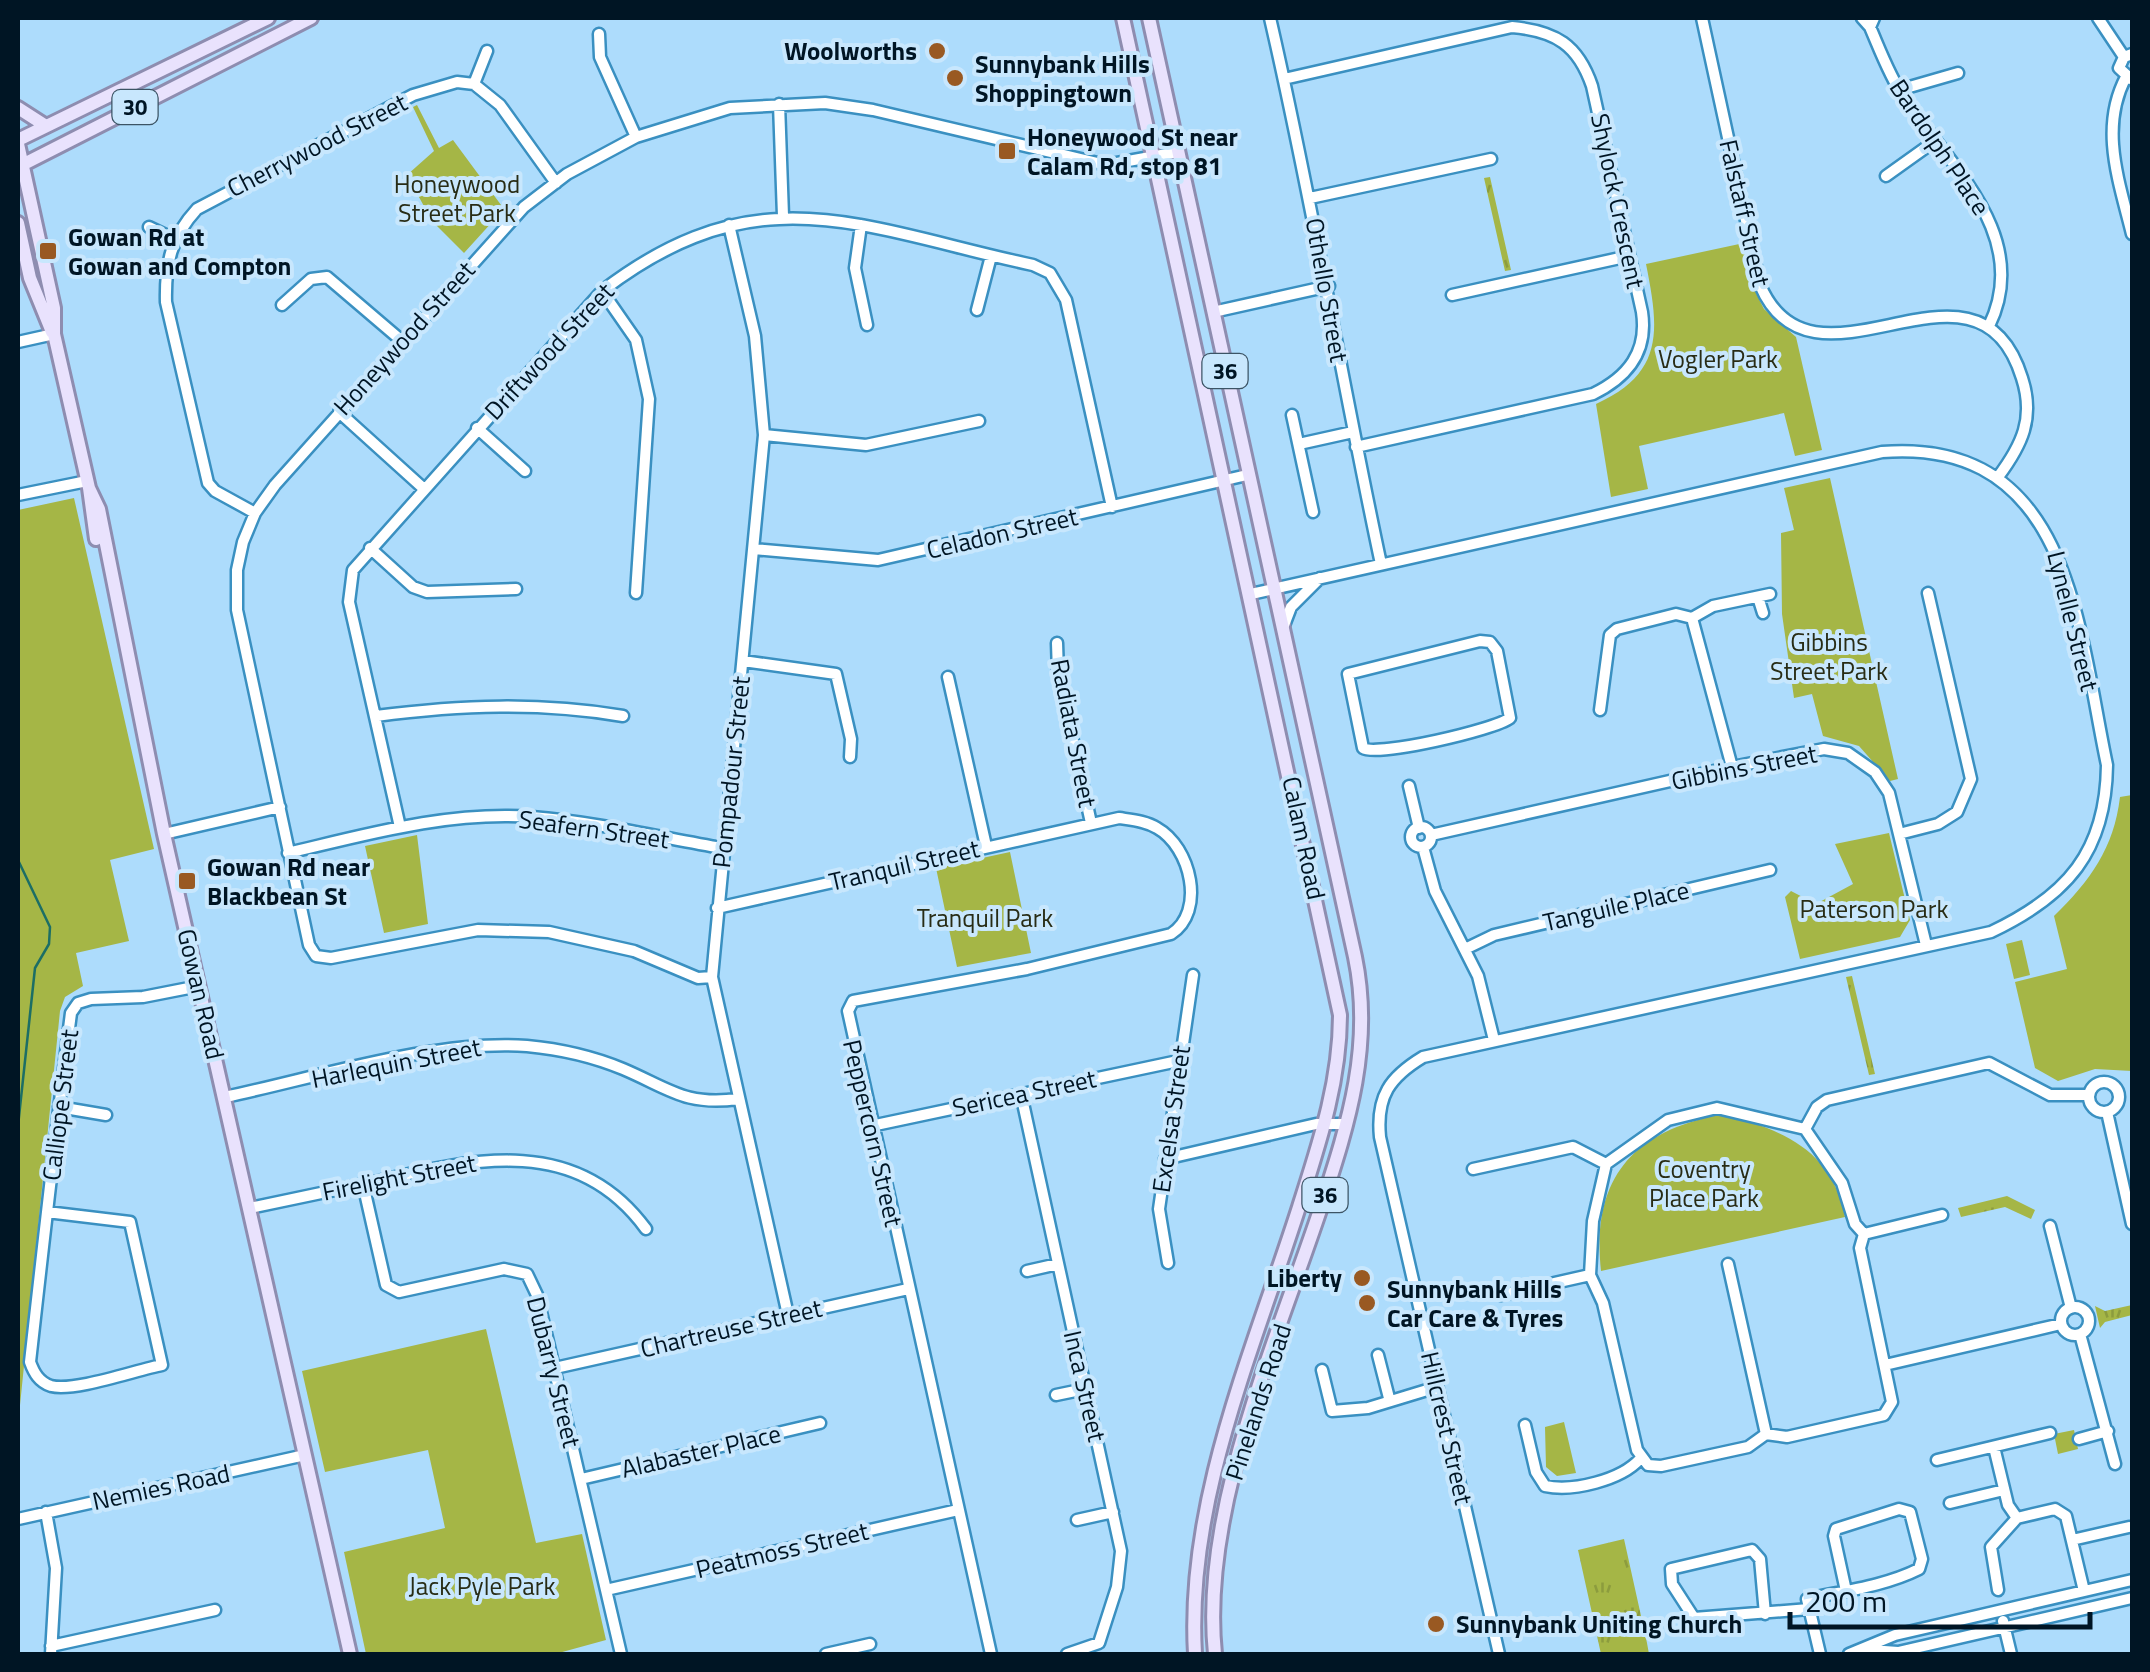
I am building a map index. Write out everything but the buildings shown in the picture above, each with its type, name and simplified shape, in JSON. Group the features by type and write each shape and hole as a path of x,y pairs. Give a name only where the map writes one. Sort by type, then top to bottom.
{"main road":[{"name":"30","path":"18,142 268,18"},
{"name":"30","path":"20,166 311,18"},
{"name":"Calam Road","path":"1149,18 1346,920"},
{"name":"Calam Road","path":"1126,22 1336,986 1339,1054 1324,1128 1214,1476 1198,1546 1192,1608 1195,1654"},
{"path":"18,108 46,126"},
{"name":"Gowan Road","path":"18,142 20,166 54,308 54,334"},
{"name":"Gowan Road","path":"18,223 30,278 54,334 88,484 98,510 164,834 350,1654"},
{"name":"Pinelands Road","path":"1215,1654 1212,1596 1224,1512 1360,1072 1363,1016 1346,920"}],"street":[{"name":"Othello Street","path":"1270,18 1329,286 1352,432 1381,564"},
{"name":"Falstaff Street","path":"1702,18 1760,286 1778,317 1797,328 1828,334 1940,314 1990,326"},
{"path":"2098,18 2128,55 2120,68 2129,78 2112,111 2110,130 2132,234"},
{"name":"Bardolph Place","path":"1869,21 1899,90 1983,206 1994,234 2004,284 1990,326"},
{"name":"Shylock Crescent","path":"1284,79 1512,28 1538,30 1563,39 1582,58 1592,86 1642,312 1642,344 1631,368 1614,384 1593,394 1356,447"},
{"path":"599,34 600,57 636,137"},
{"path":"487,51 474,84 500,105 556,182"},
{"path":"1899,90 1958,73"},
{"name":"Cherrywood Street","path":"174,239 197,209 214,198 414,95 442,83 474,84"},
{"name":"Honeywood Street","path":"712,977 698,978 634,951 549,932 478,930 331,958 316,956 309,945 237,610 240,554 256,513 339,412 506,225 556,182 636,137 714,111 826,103 873,110 1106,165 1178,152"},
{"path":"778,104 783,216"},
{"path":"1886,176 1934,140"},
{"path":"1310,198 1491,159"},
{"name":"Driftwood Street","path":"400,827 348,585 370,548 602,291 662,250 729,225 783,216 862,225 1033,265 1061,286 1112,507"},
{"name":"Pompadour Street","path":"729,225 755,336 764,436 712,977 788,1315"},
{"path":"862,225 855,268 867,326"},
{"path":"149,227 174,239 165,278 166,302 206,477 214,491 256,513"},
{"path":"977,310 990,256"},
{"path":"1452,296 1630,256"},
{"path":"282,305 311,279 327,278 402,341"},
{"path":"1213,312 1329,286"},
{"path":"602,291 636,340 649,399 636,592"},
{"path":"1990,326 2014,356 2029,411 2020,448 1998,476"},
{"path":"18,342 54,334"},
{"path":"339,412 423,488"},
{"path":"1292,415 1313,512"},
{"path":"764,436 866,444 979,421"},
{"path":"477,428 525,471"},
{"path":"1299,444 1352,432"},
{"name":"Lynelle Street","path":"1251,594 1882,452 1938,454 1998,476 2036,513 2066,575 2107,765 2107,795 2094,843 2064,885 2034,912 1990,932 1494,1040"},
{"name":"Celadon Street","path":"754,549 878,560 1248,475"},
{"path":"18,495 88,484"},
{"path":"370,548 413,588 427,592 516,589"},
{"path":"1282,632 1291,607 1321,578"},
{"path":"1900,834 1938,824 1957,812 1972,779 1928,592"},
{"path":"1600,710 1610,635 1617,629 1676,614 1692,618 1713,606 1764,596 1762,614"},
{"path":"1692,618 1732,767"},
{"path":"1490,642 1500,666 1510,718 1398,750 1377,753 1363,748 1348,674 1462,645 1490,642"},
{"name":"Radiata Street","path":"1057,643 1058,673 1091,823"},
{"path":"743,660 836,674 851,739 850,757"},
{"path":"948,678 986,846"},
{"path":"376,716 461,704 509,704 623,716"},
{"name":"Gibbins Street","path":"1431,835 1732,767 1824,749 1848,753 1875,772 1890,794 1926,945"},
{"path":"1409,786 1419,828 1431,835 1423,847"},
{"path":"164,834 280,808"},
{"name":"Seafern Street","path":"288,853 400,827 451,820 530,817 722,848"},
{"name":"Peppercorn Street","path":"991,1654 847,1019 852,1001 1046,964 1162,938 1182,928 1192,896 1185,866 1171,839 1141,822 1119,818 1091,823"},
{"name":"Tranquil Street","path":"717,908 1091,823"},
{"path":"1419,828 1411,838 1423,847 1435,892 1478,976 1494,1040"},
{"name":"Tanguile Place","path":"1466,949 1494,935 1770,870"},
{"name":"Excelsa Street","path":"1168,1263 1158,1209 1193,976"},
{"name":"Calliope Street","path":"47,1212 130,1222 162,1364 68,1386 49,1386 36,1376 30,1362 47,1212 59,1107 71,1013 78,1003 199,986"},
{"name":"Hillcrest Street","path":"1494,1040 1423,1057 1396,1074 1386,1085 1378,1120 1499,1654"},
{"name":"Harlequin Street","path":"225,1097 486,1045 570,1053 621,1068 685,1100 705,1103 738,1099"},
{"name":"Sericea Street","path":"871,1126 1178,1061"},
{"path":"1806,1128 1817,1107 1828,1100 1988,1064 2050,1095 2089,1094 2103,1082 2119,1092 2132,1090"},
{"path":"2107,1112 2117,1105 2119,1092"},
{"name":"Inca Street","path":"1021,1094 1121,1551 1111,1606 1099,1643 1067,1654"},
{"path":"2089,1094 2093,1107 2107,1112"},
{"path":"59,1107 106,1114"},
{"path":"1640,1459 1603,1303 1590,1275 1593,1222 1606,1164 1648,1131 1690,1112 1740,1111 1806,1128 1842,1184 1855,1224 1864,1234"},
{"path":"2107,1112 2132,1224"},
{"path":"1166,1160 1316,1124 1324,1128 1346,1124"},
{"path":"1473,1169 1573,1147 1606,1164"},
{"name":"Firelight Street","path":"250,1208 464,1161 507,1158 548,1164 593,1181 628,1205 646,1229"},
{"name":"Dubarry Street","path":"363,1184 386,1285 399,1292 504,1270 527,1274 537,1295 555,1368 620,1654"},
{"path":"1864,1234 1942,1215"},
{"path":"2050,1226 2071,1308"},
{"path":"1640,1459 1661,1466 1748,1446 1766,1434 1788,1438 1884,1415 1892,1402 1860,1248 1864,1234"},
{"path":"1026,1271 1058,1264"},
{"path":"1728,1264 1766,1434"},
{"path":"1501,1295 1590,1275"},
{"name":"Chartreuse Street","path":"555,1368 908,1289"},
{"path":"2071,1308 2088,1316 2086,1329 2080,1334 2068,1334 2061,1324 2064,1312 2071,1308"},
{"path":"1884,1365 2061,1324"},
{"path":"2080,1334 2115,1464"},
{"path":"1378,1355 1388,1398"},
{"path":"1322,1370 1332,1411 1368,1408 1388,1398 1437,1387"},
{"path":"1056,1395 1085,1389"},
{"name":"Alabaster Place","path":"581,1479 820,1423"},
{"path":"1525,1424 1536,1472 1546,1486 1558,1488 1621,1475 1640,1459"},
{"path":"2079,1439 2108,1432"},
{"path":"1937,1460 2050,1434"},
{"path":"1994,1447 2004,1490 2017,1518"},
{"name":"Nemies Road","path":"18,1518 305,1456"},
{"path":"1950,1503 2004,1490"},
{"path":"1765,1614 1760,1559 1752,1550 1671,1569 1672,1584 1694,1618 1765,1614 1808,1604 1915,1572 1922,1566 1913,1521 1905,1509 1836,1529 1834,1536 1846,1590"},
{"path":"1998,1590 1992,1547 2017,1518 2055,1509 2066,1516 2084,1591"},
{"name":"Peatmoss Street","path":"606,1590 958,1510"},
{"path":"46,1512 56,1568 51,1650 216,1610"},
{"path":"1077,1520 1113,1512"},
{"path":"2072,1540 2130,1527"},
{"path":"1870,1650 1895,1635 2132,1580"},
{"path":"1849,1654 1870,1650 1898,1652 2132,1598"},
{"path":"1808,1604 1820,1654"},
{"path":"2001,1611 2011,1654"},
{"path":"826,1654 870,1644"}],"green space":[{"name":"Honeywood Street Park","path":"417,105 439,148 453,140 504,209 464,253 432,221 407,175 434,151 413,107"},
{"path":"1490,177 1511,270 1505,271 1484,178"},
{"name":"Vogler Park","path":"1744,243 1751,283 1764,309 1796,337 1822,450 1795,456 1784,413 1639,446 1648,489 1611,497 1596,404 1635,378 1652,347 1653,309 1646,264"},
{"name":"Gibbins Street Park","path":"1830,478 1898,779 1890,781 1859,746 1823,736 1812,694 1794,698 1782,614 1781,533 1794,530 1784,488"},
{"path":"74,498 154,849 110,860 129,941 76,953 83,986 65,997 60,1011 18,1425 18,510"},
{"path":"2132,795 2132,1071 2095,1069 2058,1081 2035,1068 2015,982 2067,969 2054,916 2079,890 2106,848 2120,797"},
{"name":"Paterson Park","path":"1889,833 1910,920 1900,937 1800,959 1785,897 1791,891 1816,904 1853,884 1835,844"},
{"path":"417,835 428,924 384,933 365,846"},
{"name":"Tranquil Park","path":"1010,852 1031,953 957,967 936,868"},
{"path":"2022,940 2030,975 2014,979 2006,944"},
{"path":"1852,976 1875,1074 1869,1075 1846,977"},
{"name":"Coventry Place Park","path":"1724,1114 1785,1136 1817,1159 1839,1194 1845,1217 1601,1271 1603,1209 1625,1163 1665,1132"},
{"path":"2007,1196 2035,1210 2031,1219 2005,1207 1961,1217 1958,1208"},
{"path":"2132,1305 2132,1315 2105,1322 2100,1328 2095,1306 2105,1311"},
{"name":"Jack Pyle Park","path":"486,1329 536,1543 582,1534 606,1640 555,1654 366,1654 344,1552 445,1528 428,1450 325,1472 302,1371"},
{"path":"1564,1422 1576,1473 1557,1476 1546,1467 1545,1427"},
{"path":"2074,1430 2078,1449 2058,1454 2054,1434"},
{"path":"1624,1539 1649,1654 1601,1654 1578,1550"}],"waterway":[{"path":"18,860 50,927 49,944 35,968 18,1126"}],"place":[{"name":"Woolworths","path":"937,51"},
{"name":"Sunnybank Hills Shoppingtown","path":"955,78"},
{"name":"Honeywood St near Calam Rd, stop 81","path":"1007,151"},
{"name":"Gowan Rd at Gowan and Compton","path":"48,251"},
{"name":"Gowan Rd near Blackbean St","path":"187,881"},
{"name":"Liberty","path":"1362,1278"},
{"name":"Sunnybank Hills Car Care & Tyres","path":"1367,1303"},
{"name":"Sunnybank Uniting Church","path":"1436,1624"}]}
